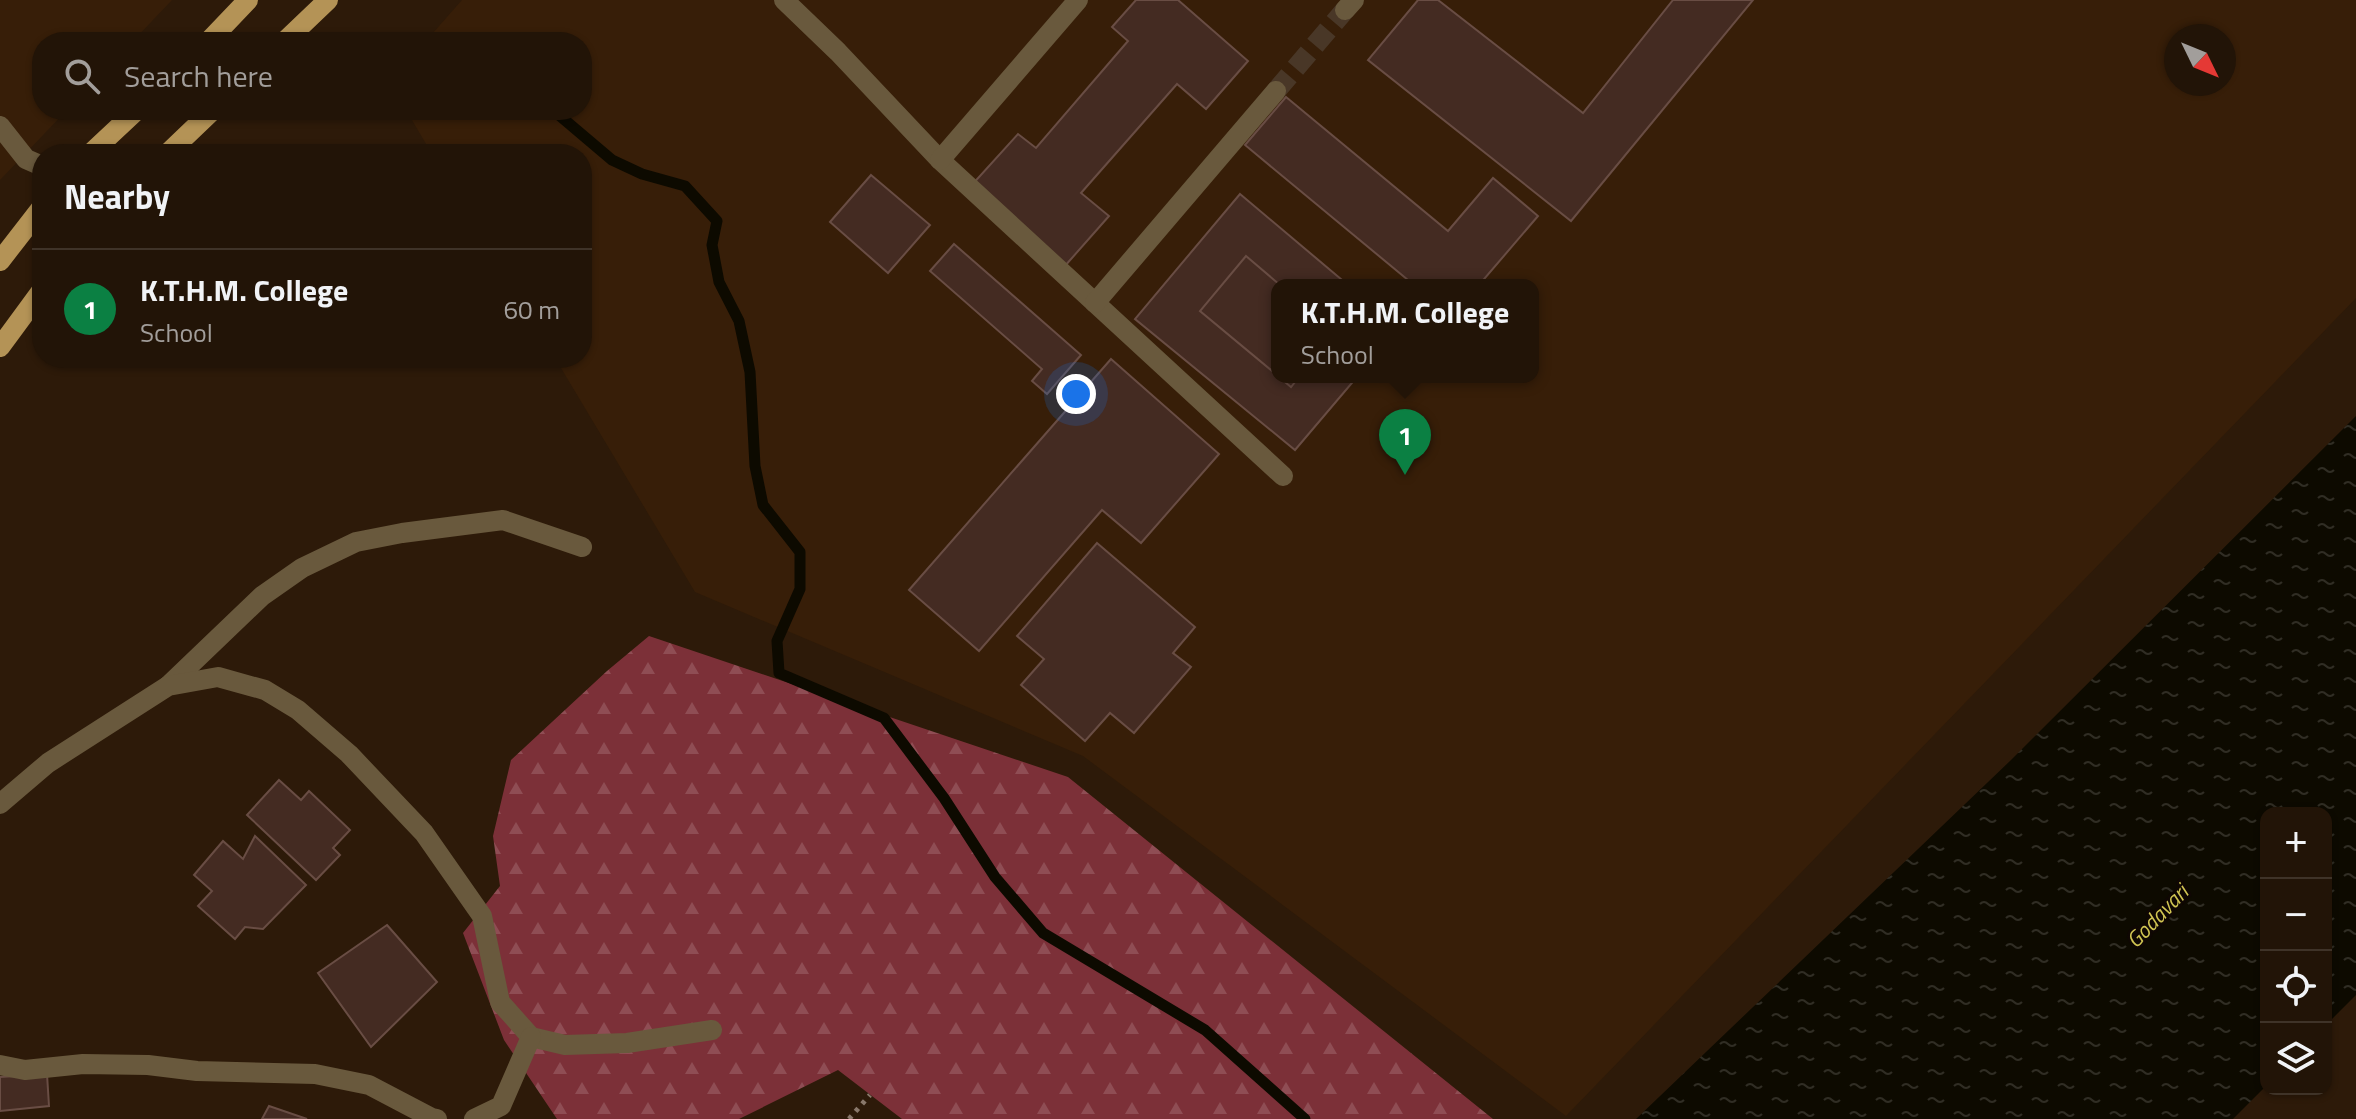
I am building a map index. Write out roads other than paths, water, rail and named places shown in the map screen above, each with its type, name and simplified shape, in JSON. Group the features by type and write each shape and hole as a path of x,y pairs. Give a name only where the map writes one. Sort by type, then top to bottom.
{"main road":[{"path":"218,32 248,0"},
{"path":"294,32 328,0"},
{"path":"101,144 126,120"},
{"path":"177,144 203,120"},
{"path":"0,261 32,220"},
{"path":"0,347 32,304"}],"street":[{"path":"784,0 940,160 1283,476"},
{"path":"940,160 1078,0"},
{"path":"1095,303 1276,91"},
{"path":"0,126 26,159 32,162"},
{"path":"0,804 48,763 168,686 262,596 302,568 356,542 503,520 582,547"},
{"path":"168,686 218,677 265,690 298,710 349,754 424,833 482,916 500,1002 531,1037 565,1045 627,1043 712,1030"},
{"path":"474,1119 501,1106 531,1037"},
{"path":"0,1065 25,1070 83,1064 315,1074 369,1085 437,1119"}],"water":[{"name":"Godavari","path":"2356,416 2356,995 2332,1019 2332,807 2260,807 2260,1092 2233,1119 1636,1119 2011,760"}],"waterway":[{"path":"565,120 612,160 642,174 685,186 717,221 712,245 719,282 739,321 750,372 755,466 763,505 800,552 800,589 777,641 779,673 884,718 944,798 995,877 1043,933 1205,1030 1305,1119"}],"tunnel":[{"path":"1276,91 1345,10"}],"place":[{"name":"K.T.H.M. College","path":"1405,475"}]}
